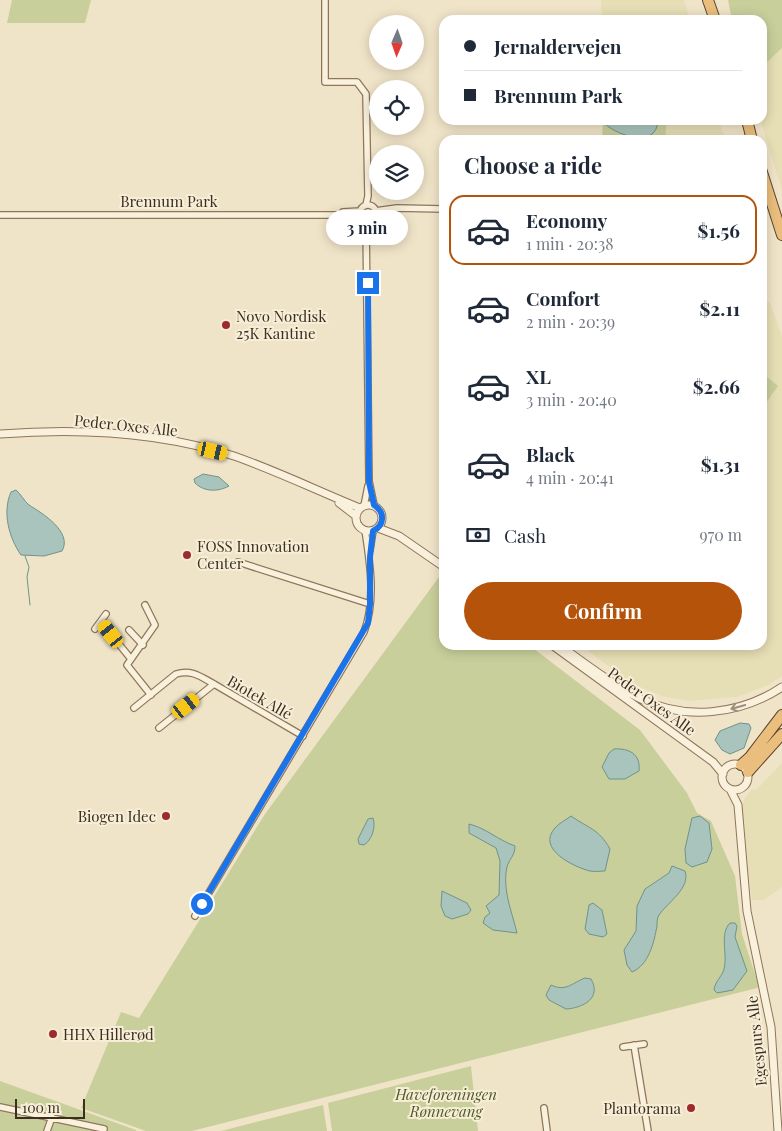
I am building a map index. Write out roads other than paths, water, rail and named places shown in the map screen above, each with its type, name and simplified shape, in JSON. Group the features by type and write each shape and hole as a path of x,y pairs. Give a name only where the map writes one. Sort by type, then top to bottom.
{"highway":[{"path":"708,0 714,15"},
{"path":"713,0 715,15"},
{"path":"767,189 782,235"},
{"path":"771,202 782,221"},
{"path":"744,768 750,757 782,715"},
{"path":"744,768 782,734"}],"street":[{"path":"195,916 364,632 370,604 370,557 375,528 381,512 374,505 369,482 368,221 372,209 368,196 366,94 357,82 326,82 325,0"},
{"path":"368,221 360,213 372,209 439,209"},
{"name":"Brennum Park","path":"0,215 360,213"},
{"name":"Peder Oxes Alle","path":"0,434 94,432 177,443 231,455 265,467 332,498 362,507"},
{"name":"Peder Oxes Alle","path":"0,439 28,433"},
{"path":"369,482 362,507 356,516 358,525 375,528 399,536 439,564"},
{"name":"Peder Oxes Alle","path":"332,498 356,516"},
{"path":"362,507 374,505"},
{"path":"238,562 370,604"},
{"path":"145,605 155,625 128,666 151,695"},
{"path":"95,629 106,614"},
{"path":"101,622 131,659"},
{"path":"129,630 143,645"},
{"name":"Peder Oxes Alle","path":"559,650 725,770"},
{"path":"566,650 630,693 653,704 678,711 704,712 736,708 764,698 782,687"},
{"path":"134,708 176,674 183,672 194,673 214,684"},
{"name":"Biotek Allé","path":"159,728 214,684 303,736"},
{"path":"734,764 744,768 748,781 742,788 730,789 723,783 725,770 734,764"},
{"name":"Egespurs Alle","path":"742,788 738,805 746,910 771,1027 778,1130"},
{"name":"Egespurs Alle","path":"730,789 738,805"},
{"path":"623,1047 644,1044"},
{"path":"634,1045 648,1131"},
{"path":"0,1107 104,1128"},
{"path":"544,1108 547,1131"},
{"path":"47,1131 52,1117"}],"water":[{"path":"606,125 657,125 651,135 627,135"},
{"path":"203,474 219,477 229,486 216,490 203,488 195,483 194,479"},
{"path":"16,490 27,503 48,518 60,530 64,544 62,551 44,556 21,555 10,533 7,516 8,500 11,492"},
{"path":"740,723 749,724 751,728 744,748 730,754 722,750 715,740 720,731"},
{"path":"614,749 633,753 638,760 639,771 625,779 609,779 602,767 609,753"},
{"path":"571,816 593,830 606,842 610,849 605,871 592,871 575,866 559,856 554,850 550,843 550,836 557,826"},
{"path":"700,816 709,823 712,849 707,862 692,867 686,863 685,849 692,818"},
{"path":"373,818 374,825 371,837 364,845 359,844 358,839 368,819"},
{"path":"469,824 481,828 515,846 507,867 506,884 508,900 517,933 493,930 483,923 485,917 490,913 486,906 499,895 500,861 496,848 469,833"},
{"path":"672,866 685,871 685,883 657,919 654,939 647,959 638,969 632,972 627,965 624,950 636,931 637,906 645,889 669,873"},
{"path":"442,891 467,903 471,910 468,914 452,919 445,916 441,906"},
{"path":"593,903 602,910 607,934 603,937 589,934 585,929 589,905"},
{"path":"730,923 735,923 737,926 735,937 747,971 733,990 717,993 714,990 724,969 724,938"},
{"path":"585,978 591,979 594,992 589,1001 579,1007 566,1009 549,1000 546,995 551,985 561,988"}],"waterway":[{"path":"25,556 29,567 27,577 30,605"}],"place":[{"name":"Novo Nordisk 25K Kantine","path":"226,325"},
{"name":"FOSS Innovation Center","path":"187,555"},
{"name":"Biogen Idec","path":"166,816"},
{"name":"HHX Hillerød","path":"53,1034"},
{"name":"Plantorama","path":"691,1108"}],"park label":[{"name":"Haveforeningen Rønnevang","path":"446,1102"}]}
